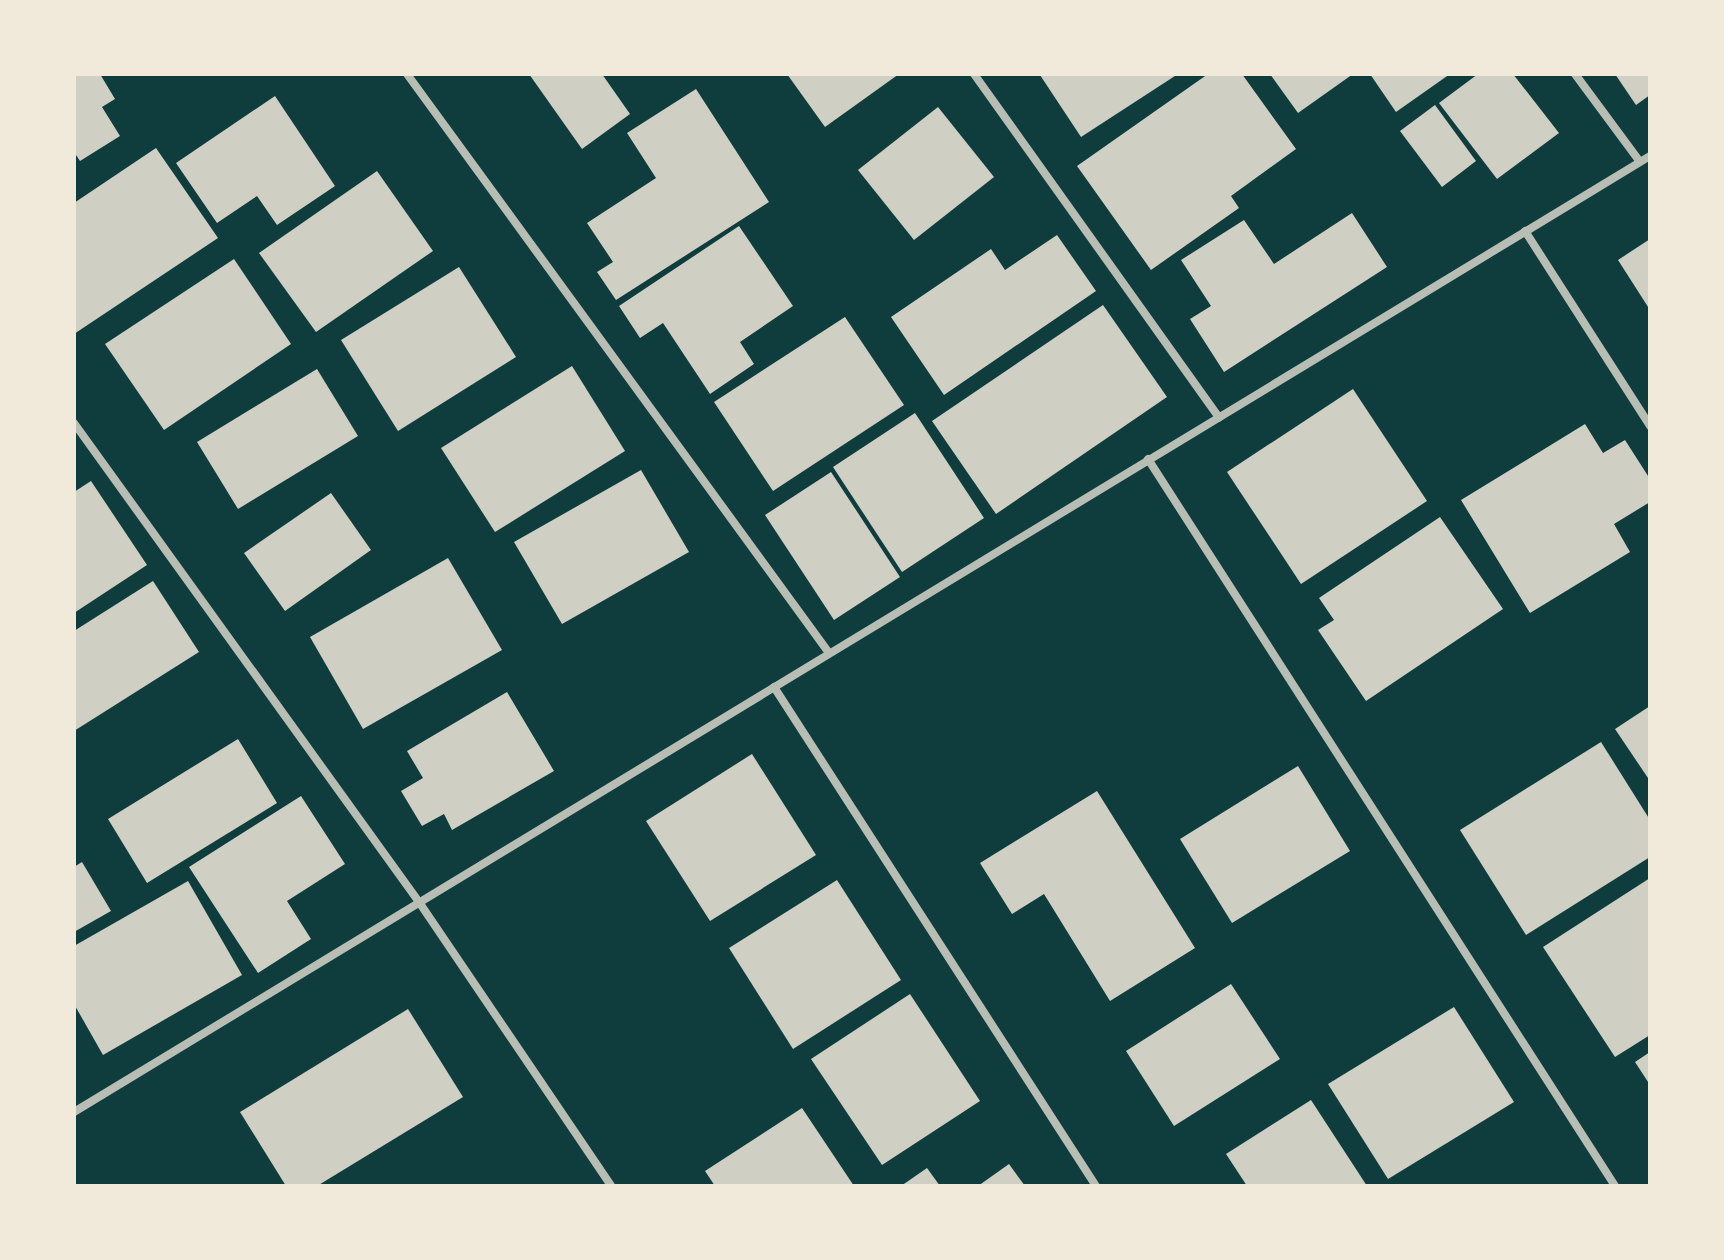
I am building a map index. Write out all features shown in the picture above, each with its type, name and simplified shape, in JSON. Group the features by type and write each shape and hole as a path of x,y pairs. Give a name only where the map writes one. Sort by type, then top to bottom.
{"street":[{"path":"407,74 829,653"},
{"path":"974,74 1219,417"},
{"path":"1575,74 1640,162"},
{"path":"74,1112 1650,156"},
{"path":"1525,231 1650,426"},
{"path":"74,423 419,902 611,1186"},
{"path":"1148,459 1615,1186"},
{"path":"774,687 1096,1186"}],"building":[{"path":"74,74 100,74 115,99 102,107 120,136 80,161 74,152"},
{"path":"529,74 602,74 630,114 582,149"},
{"path":"787,74 899,74 825,127"},
{"path":"1042,74 1178,74 1081,137 1040,75"},
{"path":"1208,74 1242,74 1296,149 1231,196 1239,208 1151,270 1077,166"},
{"path":"1270,74 1353,74 1298,113"},
{"path":"1370,74 1450,74 1396,112"},
{"path":"1478,74 1513,74 1559,133 1497,179 1439,103"},
{"path":"1615,74 1650,74 1650,95 1636,105"},
{"path":"696,89 769,202 616,300 597,272 613,262 587,223 656,178 627,133"},
{"path":"275,96 335,186 277,225 257,196 217,223 176,163"},
{"path":"1435,105 1476,161 1442,187 1400,131"},
{"path":"938,107 994,177 914,240 858,170"},
{"path":"156,148 218,238 74,334 74,203"},
{"path":"377,171 433,251 316,332 259,253"},
{"path":"1352,213 1387,267 1224,372 1190,319 1211,306 1181,260 1244,220 1274,264"},
{"path":"739,226 793,306 740,342 754,364 710,394 663,323 640,338 619,306"},
{"path":"1057,235 1096,291 944,395 891,317 991,249 1005,270"},
{"path":"1650,239 1650,310 1618,260"},
{"path":"234,259 291,344 164,430 105,344"},
{"path":"459,267 516,357 398,431 341,340"},
{"path":"1103,305 1167,397 996,514 932,421"},
{"path":"845,317 904,405 773,491 714,402"},
{"path":"572,366 625,451 495,532 441,448"},
{"path":"317,369 358,436 238,509 197,442"},
{"path":"1353,389 1427,501 1301,584 1227,472"},
{"path":"915,413 984,518 902,572 833,467"},
{"path":"1585,424 1603,453 1625,440 1650,479 1650,502 1614,524 1630,552 1530,613 1461,500"},
{"path":"641,470 689,552 562,624 514,542"},
{"path":"831,472 900,577 834,620 765,515"},
{"path":"91,481 147,565 74,613 74,492"},
{"path":"331,493 371,550 285,611 244,553"},
{"path":"1440,517 1503,609 1366,701 1318,630 1334,620 1319,598"},
{"path":"448,558 502,650 363,729 310,637"},
{"path":"153,581 199,652 74,731 74,631"},
{"path":"507,692 554,771 452,830 444,814 422,826 401,791 423,778 407,751"},
{"path":"1650,706 1650,781 1615,729"},
{"path":"238,739 277,803 147,883 108,819"},
{"path":"1601,742 1650,820 1650,857 1526,935 1460,830"},
{"path":"752,754 816,855 710,921 646,821"},
{"path":"1298,766 1350,851 1232,923 1180,839"},
{"path":"1097,791 1195,948 1110,1001 1044,894 1012,914 980,863"},
{"path":"301,796 345,864 287,901 311,939 258,973 189,867"},
{"path":"82,862 111,911 74,932 74,867"},
{"path":"1650,878 1650,1035 1615,1057 1543,947"},
{"path":"837,880 901,980 793,1049 729,948"},
{"path":"188,881 242,975 103,1055 74,1004 74,946"},
{"path":"1231,984 1280,1059 1174,1126 1126,1051"},
{"path":"910,994 980,1101 882,1165 811,1059"},
{"path":"1454,1007 1514,1102 1388,1179 1328,1084"},
{"path":"408,1009 463,1097 317,1186 286,1186 240,1112"},
{"path":"1650,1052 1650,1085 1635,1062"},
{"path":"1311,1100 1367,1186 1247,1186 1226,1154"},
{"path":"802,1108 854,1186 715,1186 705,1171"},
{"path":"1009,1164 1025,1186 978,1186"},
{"path":"927,1168 940,1186 901,1186"}]}
